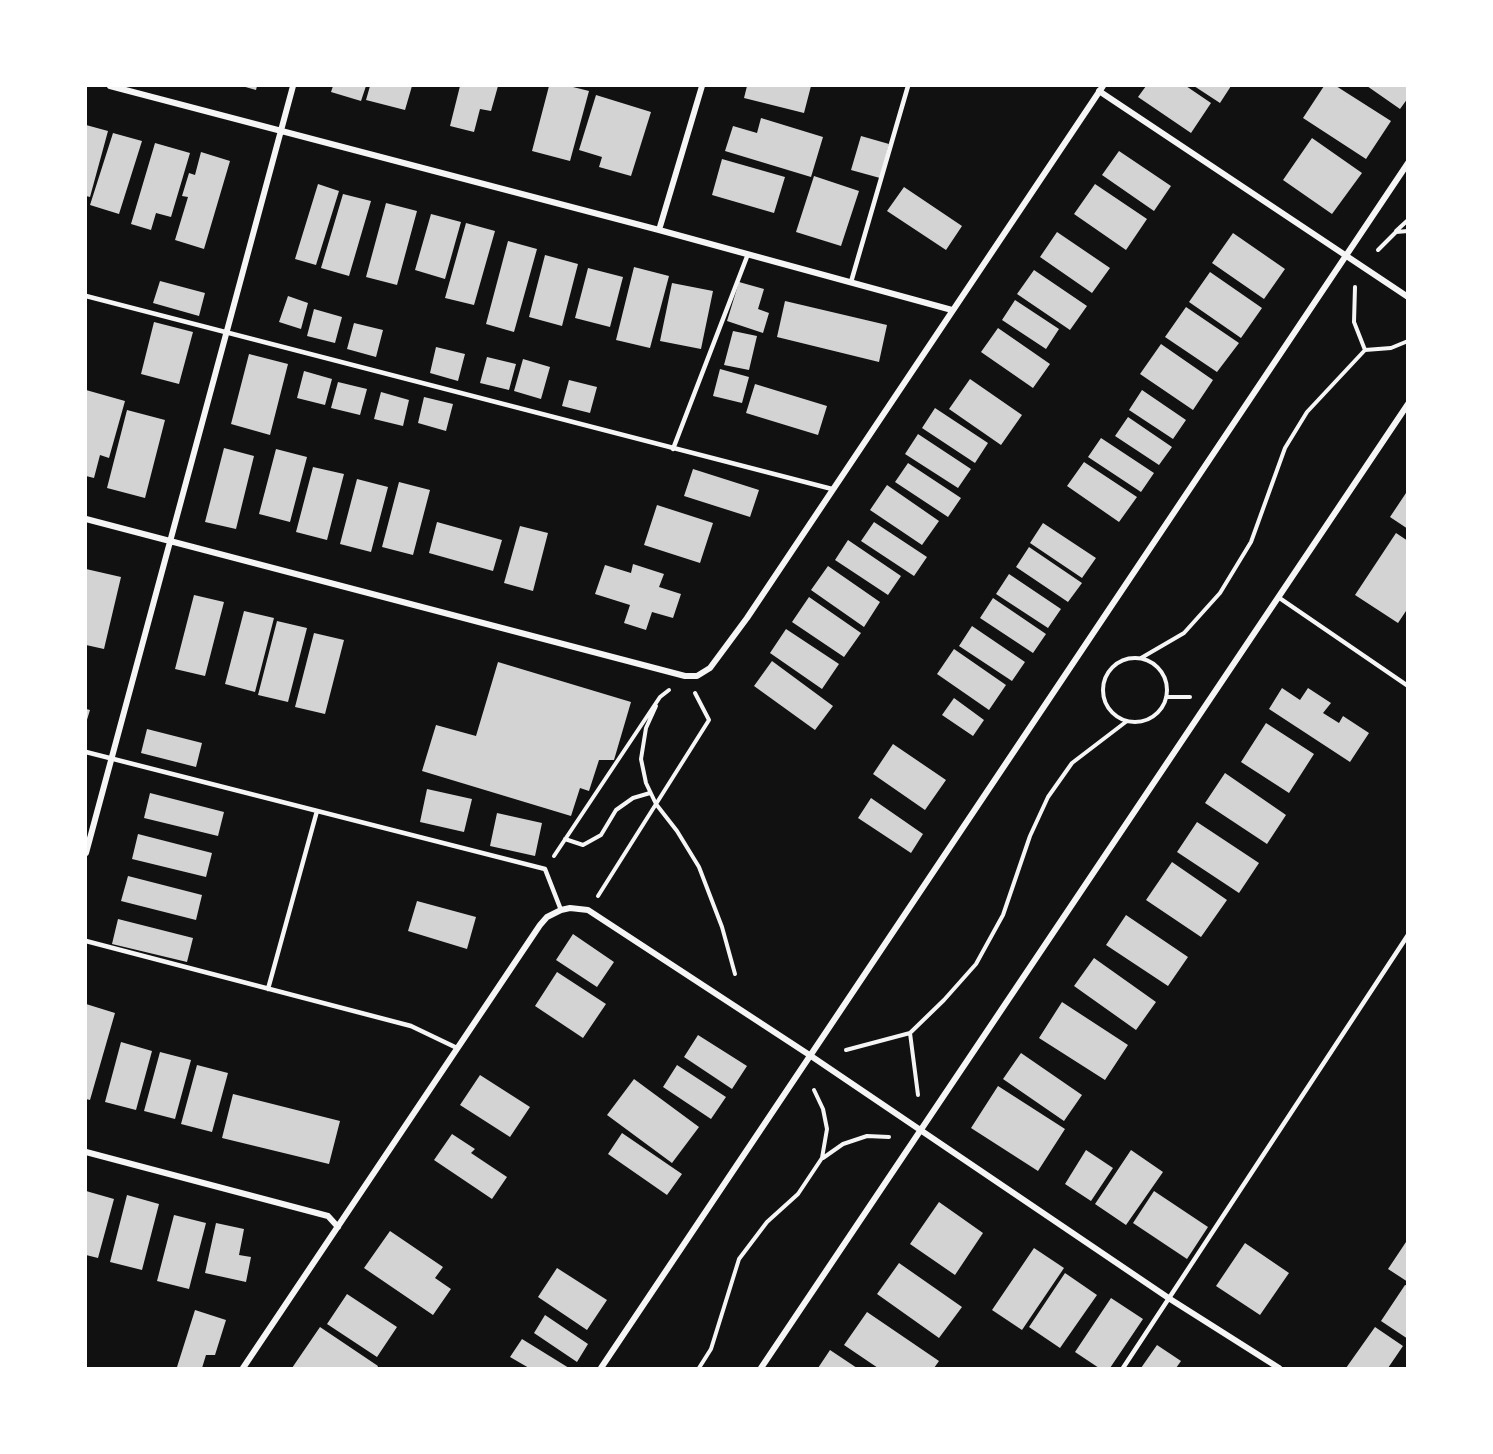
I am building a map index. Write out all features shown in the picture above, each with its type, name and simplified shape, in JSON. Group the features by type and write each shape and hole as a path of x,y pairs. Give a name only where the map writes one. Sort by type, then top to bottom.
{"street":[{"path":"110,86 281,129 952,310"},
{"path":"86,853 293,86"},
{"path":"659,230 702,86"},
{"path":"86,519 685,676 697,676 710,668 747,618 1101,88 1407,297"},
{"path":"601,1368 1407,163"},
{"path":"761,1368 1407,404"},
{"path":"243,1368 540,925 547,917 570,908 588,910 811,1056 1170,1299 1279,1368"},
{"path":"86,1152 328,1216 338,1227"}],"lane":[{"path":"851,282 908,86"},
{"path":"673,449 748,254"},
{"path":"86,296 832,489"},
{"path":"1278,597 1407,686"},
{"path":"86,752 545,869 561,910"},
{"path":"267,989 317,811"},
{"path":"1123,1368 1407,935"},
{"path":"86,941 411,1026 457,1048"}],"path":[{"path":"1378,250 1407,220"},
{"path":"1396,232 1407,231"},
{"path":"1354,287 1354,322 1365,350"},
{"path":"1141,658 1184,633 1220,593 1251,542 1285,448 1307,412 1365,350 1391,348 1407,341"},
{"path":"1130,658 1141,658 1160,669 1167,687 1166,698 1163,707 1147,720 1127,721 1117,717 1109,710 1104,700 1105,678 1120,662 1130,658"},
{"path":"545,869 660,697 685,676 709,720 588,910"},
{"path":"660,697 646,728 641,759 646,783 656,804 677,831 699,867 722,927 735,974"},
{"path":"846,1050 910,1033 976,964 1003,915 1030,836 1048,797 1072,763 1127,721"},
{"path":"565,838 583,845 600,835 616,810 633,798 650,793"},
{"path":"910,1033 918,1095"},
{"path":"814,1090 823,1109 827,1129 822,1158"},
{"path":"699,1368 711,1348 739,1259 767,1222 798,1194 822,1158 843,1144 867,1136 889,1137"}],"building":[{"path":"242,86 257,86 256,90"},
{"path":"333,86 366,86 361,101 331,92"},
{"path":"370,86 412,86 405,110 366,100"},
{"path":"460,86 498,86 491,111 480,109 474,132 450,126"},
{"path":"549,86 569,86 589,91 570,161 532,151"},
{"path":"747,86 811,86 804,113 744,98"},
{"path":"1146,86 1186,86 1211,103 1191,133 1138,97"},
{"path":"1194,86 1231,86 1220,103"},
{"path":"1324,86 1336,86 1391,121 1366,159 1303,118"},
{"path":"1367,86 1408,86 1408,98 1400,109"},
{"path":"596,95 651,112 631,176 599,167 602,157 579,150"},
{"path":"761,118 823,137 811,177 725,151 733,126 757,133"},
{"path":"86,125 108,131 90,197 86,196"},
{"path":"113,133 142,141 119,214 90,205"},
{"path":"861,136 889,144 880,178 851,170"},
{"path":"1312,138 1362,173 1332,214 1283,180"},
{"path":"155,143 190,153 171,217 156,213 151,230 131,224"},
{"path":"1119,151 1171,186 1154,211 1102,175"},
{"path":"201,152 230,161 204,249 175,240 188,197 182,196 189,173 195,175"},
{"path":"722,159 785,177 774,213 712,195"},
{"path":"814,176 859,191 841,246 796,232"},
{"path":"318,184 339,191 316,265 295,259"},
{"path":"1095,184 1147,219 1126,250 1074,214"},
{"path":"904,187 962,226 946,250 887,211"},
{"path":"343,194 371,201 349,276 321,268"},
{"path":"386,203 417,211 397,285 366,277"},
{"path":"431,214 461,222 445,279 415,270"},
{"path":"466,223 495,231 474,305 445,298"},
{"path":"1057,232 1110,268 1092,293 1040,257"},
{"path":"1233,233 1285,269 1264,299 1212,263"},
{"path":"508,241 537,249 514,332 486,324"},
{"path":"545,255 578,264 562,326 529,317"},
{"path":"634,267 669,276 650,348 616,340"},
{"path":"588,268 623,277 610,327 575,318"},
{"path":"1034,270 1087,306 1070,330 1017,294"},
{"path":"1210,272 1262,308 1241,338 1189,302"},
{"path":"160,281 205,293 199,316 153,303"},
{"path":"739,282 764,289 758,309 769,313 763,333 727,321"},
{"path":"672,283 713,291 701,349 660,341"},
{"path":"288,296 308,303 301,329 279,322"},
{"path":"1015,300 1059,329 1046,349 1002,320"},
{"path":"785,301 887,325 879,362 777,337"},
{"path":"1186,307 1239,343 1217,372 1165,337"},
{"path":"314,309 342,317 335,343 307,336"},
{"path":"154,322 193,332 179,384 141,374"},
{"path":"354,323 383,330 376,357 347,349"},
{"path":"998,328 1050,364 1033,388 981,352"},
{"path":"733,331 757,336 749,370 724,365"},
{"path":"1161,344 1213,380 1193,410 1140,374"},
{"path":"436,347 465,354 458,381 430,373"},
{"path":"249,354 288,364 270,435 231,424"},
{"path":"487,357 516,364 509,390 480,383"},
{"path":"523,359 550,367 541,399 514,391"},
{"path":"720,369 749,377 742,403 713,396"},
{"path":"304,371 332,379 325,405 297,398"},
{"path":"970,379 1022,415 1001,445 949,409"},
{"path":"569,380 597,387 590,413 562,406"},
{"path":"338,382 367,389 360,415 331,408"},
{"path":"755,384 827,406 818,435 746,413"},
{"path":"86,390 125,401 109,458 100,455 94,478 86,476"},
{"path":"1142,390 1186,420 1173,439 1129,410"},
{"path":"381,392 409,400 403,426 374,419"},
{"path":"424,397 453,404 446,431 418,423"},
{"path":"935,408 988,443 975,463 922,428"},
{"path":"127,410 165,420 145,498 107,488"},
{"path":"1128,417 1172,447 1159,465 1115,436"},
{"path":"918,434 971,469 958,488 905,454"},
{"path":"1101,438 1154,473 1141,492 1088,457"},
{"path":"224,448 254,456 236,529 205,522"},
{"path":"276,449 307,457 290,522 259,514"},
{"path":"1084,462 1137,497 1119,522 1067,486"},
{"path":"908,463 961,498 948,517 895,482"},
{"path":"313,467 344,474 327,540 296,532"},
{"path":"693,469 759,490 750,517 684,496"},
{"path":"357,479 388,487 371,552 340,544"},
{"path":"399,482 430,490 413,555 382,547"},
{"path":"887,485 939,521 922,545 870,510"},
{"path":"1408,490 1408,529 1390,517"},
{"path":"657,505 713,523 700,563 644,545"},
{"path":"437,522 502,540 493,571 429,553"},
{"path":"874,522 927,557 914,576 861,541"},
{"path":"1043,523 1096,558 1082,578 1030,543"},
{"path":"520,526 548,533 533,591 504,583"},
{"path":"1396,533 1408,541 1408,608 1398,623 1355,595"},
{"path":"848,540 901,576 888,595 835,560"},
{"path":"1029,547 1082,583 1068,602 1016,567"},
{"path":"633,564 664,574 659,587 681,594 673,618 652,612 646,630 624,623 630,605 595,594 605,565 631,573"},
{"path":"828,566 880,602 864,627 811,590"},
{"path":"86,569 121,577 104,649 86,645"},
{"path":"1009,574 1061,609 1048,628 996,594"},
{"path":"194,595 224,602 205,676 175,669"},
{"path":"809,597 861,633 844,657 792,622"},
{"path":"993,598 1046,634 1033,653 980,618"},
{"path":"244,611 274,618 255,692 225,684"},
{"path":"277,621 307,628 288,702 258,695"},
{"path":"972,626 1025,662 1012,681 959,646"},
{"path":"786,629 839,664 822,689 770,653"},
{"path":"314,633 344,640 325,714 295,707"},
{"path":"954,649 1006,685 989,710 937,674"},
{"path":"772,661 833,706 815,730 754,686"},
{"path":"498,662 631,702 614,760 599,760 589,791 580,788 571,816 422,771 436,725 476,736"},
{"path":"1282,688 1300,700 1308,688 1331,703 1323,713 1339,723 1343,716 1369,733 1350,762 1269,709"},
{"path":"954,698 984,720 973,736 942,715"},
{"path":"86,709 90,710 86,723"},
{"path":"1266,723 1314,754 1289,793 1241,762"},
{"path":"147,729 202,743 196,767 141,753"},
{"path":"893,744 946,780 925,810 873,774"},
{"path":"1225,773 1286,815 1267,844 1205,803"},
{"path":"427,789 472,799 464,832 420,822"},
{"path":"150,793 224,812 218,836 144,818"},
{"path":"871,798 923,834 911,853 858,818"},
{"path":"497,813 542,823 535,856 490,846"},
{"path":"1197,822 1259,863 1239,893 1177,852"},
{"path":"138,834 212,853 206,877 132,859"},
{"path":"1172,862 1227,900 1201,937 1146,900"},
{"path":"128,876 202,895 196,920 121,901"},
{"path":"417,901 476,917 467,949 408,931"},
{"path":"1126,915 1188,957 1168,986 1106,945"},
{"path":"118,919 193,938 187,962 112,944"},
{"path":"573,934 614,962 597,987 556,960"},
{"path":"1094,958 1156,1002 1136,1030 1074,986"},
{"path":"557,972 606,1004 583,1038 535,1006"},
{"path":"1062,1002 1128,1045 1105,1080 1039,1038"},
{"path":"86,1004 115,1013 90,1100 86,1099"},
{"path":"698,1035 747,1066 732,1089 684,1057"},
{"path":"121,1042 152,1051 136,1110 105,1102"},
{"path":"160,1052 191,1060 175,1119 144,1111"},
{"path":"1021,1053 1082,1095 1064,1121 1003,1079"},
{"path":"197,1065 228,1073 212,1132 181,1124"},
{"path":"677,1065 726,1097 711,1119 663,1087"},
{"path":"480,1075 530,1107 510,1137 460,1105"},
{"path":"634,1079 699,1127 672,1163 607,1115"},
{"path":"998,1086 1065,1129 1038,1171 971,1128"},
{"path":"233,1094 340,1121 329,1164 222,1138"},
{"path":"622,1133 682,1174 667,1195 608,1154"},
{"path":"452,1134 475,1149 471,1153 507,1177 492,1199 434,1160"},
{"path":"1086,1150 1113,1168 1091,1201 1065,1184"},
{"path":"1131,1150 1163,1172 1126,1225 1095,1204"},
{"path":"86,1191 114,1199 98,1258 86,1255"},
{"path":"1154,1191 1208,1227 1187,1259 1133,1223"},
{"path":"127,1195 159,1204 142,1270 110,1262"},
{"path":"939,1202 983,1233 955,1275 910,1244"},
{"path":"174,1215 206,1223 189,1289 157,1281"},
{"path":"216,1223 244,1229 239,1255 251,1257 246,1282 205,1273"},
{"path":"390,1231 443,1267 435,1278 451,1289 433,1315 364,1268"},
{"path":"1406,1242 1408,1243 1408,1282 1388,1269"},
{"path":"1245,1243 1289,1273 1260,1315 1216,1286"},
{"path":"1034,1248 1064,1268 1022,1330 992,1310"},
{"path":"899,1263 962,1307 939,1338 877,1294"},
{"path":"557,1268 607,1300 587,1330 538,1297"},
{"path":"1065,1273 1097,1295 1060,1348 1029,1327"},
{"path":"1405,1285 1408,1286 1408,1339 1381,1321"},
{"path":"347,1294 397,1327 377,1357 327,1324"},
{"path":"1111,1298 1143,1319 1110,1368 1099,1368 1075,1352"},
{"path":"195,1310 226,1320 215,1355 206,1355 202,1368 177,1367"},
{"path":"867,1312 939,1361 934,1368 878,1368 844,1345"},
{"path":"545,1315 588,1344 577,1362 534,1333"},
{"path":"320,1327 378,1366 377,1368 292,1368"},
{"path":"1375,1327 1403,1346 1388,1368 1346,1368"},
{"path":"522,1339 569,1368 529,1368 510,1357"},
{"path":"1157,1345 1181,1361 1176,1368 1141,1368"},
{"path":"830,1350 857,1368 818,1368"}]}
